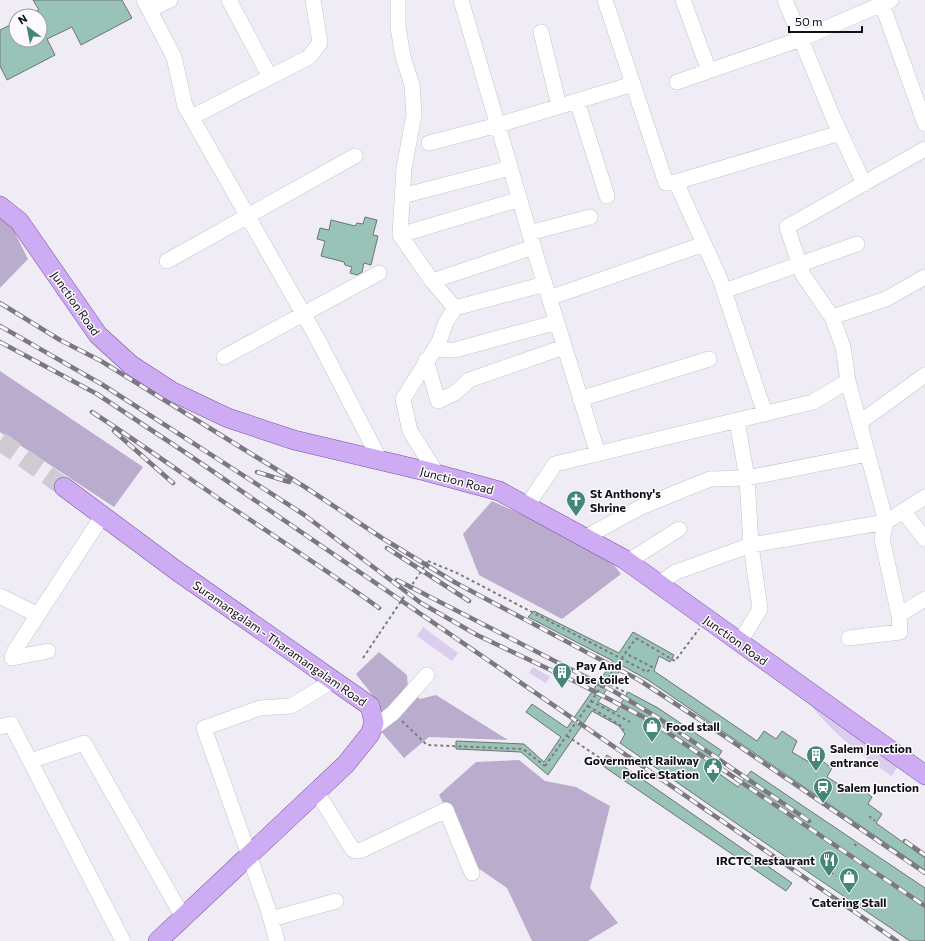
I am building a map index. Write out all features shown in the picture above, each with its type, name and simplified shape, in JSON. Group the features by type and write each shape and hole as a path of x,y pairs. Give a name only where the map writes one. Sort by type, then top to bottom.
{"main road":[{"name":"Junction Road","path":"0,206 18,220 98,335 131,365 171,391 228,418 294,440 437,474 499,491 627,562 925,775"},
{"name":"Suramangalam - Tharamangalam Road","path":"64,487 103,514 177,571 370,706 374,723 372,729"},
{"path":"158,941 346,764 370,734 372,729"}],"street":[{"path":"170,0 147,5 174,57 185,106 304,315 380,460"},
{"path":"229,0 270,77"},
{"path":"192,117 309,57 320,43 313,0"},
{"path":"398,0 398,27 403,58 412,85 414,114 407,143 400,235 432,281 455,308"},
{"path":"461,0 547,291 598,454"},
{"path":"605,0 666,183 676,182 840,133"},
{"path":"683,0 710,71"},
{"path":"785,0 840,133 864,184"},
{"path":"677,82 801,39 886,2 925,124"},
{"path":"541,32 560,106"},
{"path":"429,142 498,125 633,84"},
{"path":"577,101 607,196"},
{"path":"849,638 900,632 899,615 882,539 886,522 848,381 843,347 832,317 803,275 787,227 925,149"},
{"path":"168,261 247,215 355,156"},
{"path":"402,196 510,168"},
{"path":"676,182 724,291 765,414"},
{"path":"400,235 520,199"},
{"path":"432,281 590,217"},
{"path":"437,474 410,431 403,399 439,342 446,322 455,308 547,291 704,244"},
{"path":"724,291 857,244"},
{"path":"224,357 379,273"},
{"path":"832,317 886,299 925,277"},
{"path":"430,355 455,350 557,322"},
{"path":"430,355 438,401 455,393 469,380 564,347"},
{"path":"580,398 710,359"},
{"path":"859,423 925,375"},
{"path":"527,506 555,464 813,402 848,381"},
{"path":"737,421 747,478 751,545 760,609 740,642"},
{"path":"584,538 641,507 710,479 747,478 868,454"},
{"path":"658,584 676,572 751,545 886,522 925,497"},
{"path":"904,511 925,539"},
{"path":"48,651 12,658 15,650 103,514"},
{"path":"627,562 679,529"},
{"path":"0,596 38,615"},
{"path":"899,615 925,599"},
{"path":"0,651 15,650"},
{"path":"372,729 393,713 427,674"},
{"path":"277,941 271,919 204,728 260,708 290,706 334,680"},
{"path":"0,727 11,724 123,941"},
{"path":"30,761 84,743 183,917"},
{"path":"316,791 353,850 360,851 446,810 472,873"},
{"path":"271,919 336,901"}],"path":[{"path":"363,658 428,561 457,573 648,672 652,667 625,653"},
{"path":"393,713 427,744 523,749 545,766 636,638 675,661 706,618"},
{"path":"605,682 627,693"},
{"path":"591,701 630,722"},
{"path":"588,706 620,724 624,730"},
{"path":"567,736 600,758"},
{"path":"869,816 875,821"},
{"path":"831,872 836,876"},
{"path":"810,898 816,903"}],"shaded area":[{"path":"0,218 12,227 28,259 0,288"},
{"path":"0,371 143,467 114,507 0,432"},
{"path":"492,501 536,521 613,564 621,574 562,619 479,575 463,534"},
{"path":"423,627 458,653 452,661 417,636"},
{"path":"379,652 407,675 408,688 420,699 436,695 508,740 429,737 404,758 378,728 377,701 356,674"},
{"path":"533,667 550,677 546,683 529,673"},
{"path":"803,695 900,762 892,776 855,750 844,740 822,718"},
{"path":"519,760 545,781 576,787 610,806 590,888 618,923 588,941 532,941 507,888 475,866 439,795 476,762"}],"building":[{"path":"33,0 122,0 132,18 81,45 72,27 48,39 48,8 38,8"},
{"path":"8,26 8,48 48,48 48,41 55,55 7,80 0,66 0,30"},
{"path":"365,217 377,220 373,235 378,236 371,265 364,263 362,272 357,275 350,273 352,267 345,265 344,262 321,256 325,241 317,239 320,228 329,230 331,220 355,226 357,223 363,224"},
{"path":"534,611 619,653 633,632 674,655 670,662 659,656 654,671 757,741 764,731 776,739 782,731 797,741 792,752 809,762 814,755 832,768 827,777 851,792 856,785 872,797 868,804 882,814 876,823 925,858 925,870 648,680 623,666 598,702 616,712 628,692 658,708 722,751 711,768 738,787 751,771 925,888 925,941 910,941 743,828 620,743 625,734 619,726 592,711 548,775 521,752 456,749 456,741 524,744 544,762 561,737 526,712 532,704 567,728 613,661 528,617"},
{"path":"607,755 792,883 786,891 600,764"}],"tunnel":[{"path":"0,441 64,487"}],"railway":[{"path":"0,303 60,340 101,361 305,487 382,538 456,583 639,680 714,729 925,873"},
{"path":"0,326 103,385 303,514 421,603 477,635 580,684 649,720 925,906"},
{"path":"0,342 97,394 189,455 897,941"},
{"path":"92,412 379,608"},
{"path":"114,431 173,483"},
{"path":"257,472 289,482"},
{"path":"387,548 469,601"},
{"path":"397,580 615,692 660,719 809,821"},
{"path":"905,841 925,855"}],"place":[{"name":"St Anthony's Shrine","path":"576,517"},
{"name":"Pay And Use toilet","path":"562,689"},
{"name":"Food stall","path":"652,743"},
{"name":"Salem Junction entrance","path":"816,772"},
{"name":"Government Railway Police Station","path":"713,784"},
{"name":"Salem Junction","path":"823,804"},
{"name":"IRCTC Restaurant","path":"829,877"},
{"name":"Catering Stall","path":"849,894"}]}
